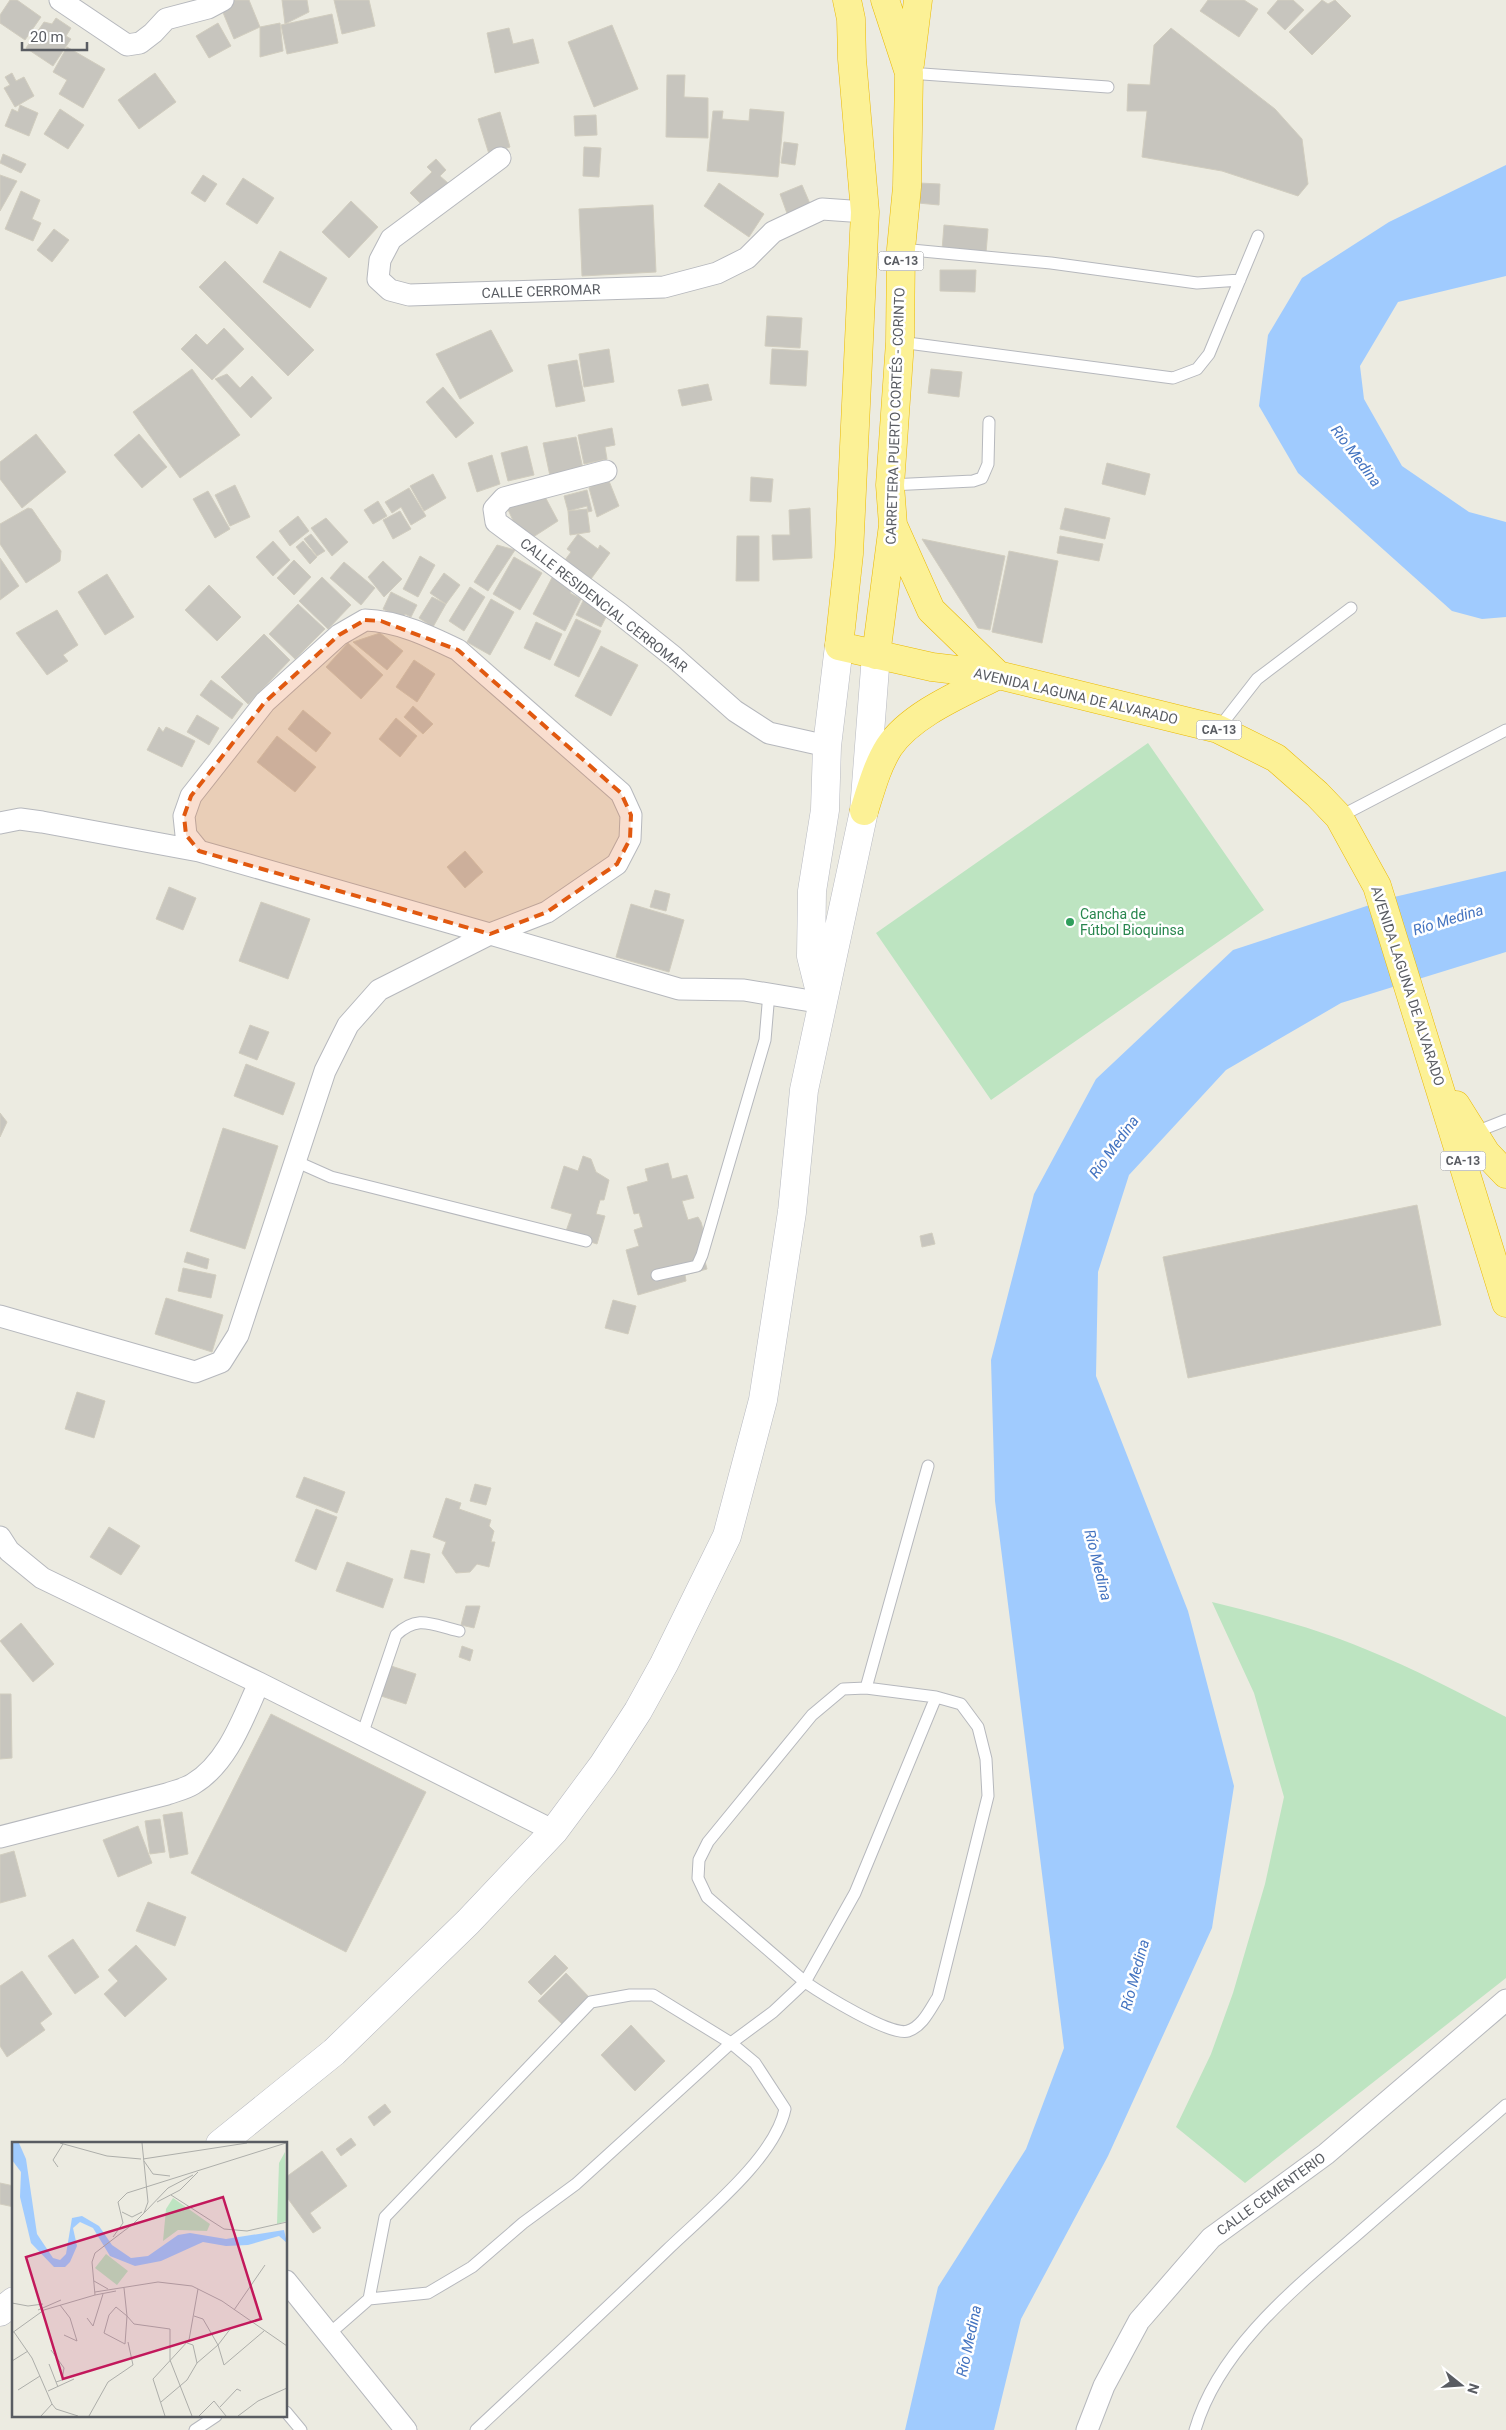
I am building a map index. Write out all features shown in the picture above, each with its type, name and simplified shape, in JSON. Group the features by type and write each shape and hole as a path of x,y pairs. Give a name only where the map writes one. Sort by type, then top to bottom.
{"highway":[{"name":"CA-13","path":"839,646 849,554 865,212 852,59 851,19 847,0"},
{"name":"CARRETERA PUERTO CORTÉS - CORINTO","path":"876,655 893,525 890,485 900,342 902,249 907,187 909,73 885,0"},
{"path":"909,73 918,0"},
{"path":"864,811 880,765 900,732 946,702 998,675 931,610 893,525"},
{"name":"AVENIDA LAGUNA DE ALVARADO","path":"839,646 932,666 998,675 1218,729 1276,758 1317,794 1339,817 1377,886 1418,1019 1430,1051 1506,1303"},
{"name":"CA-13","path":"1430,1051 1460,1113 1486,1152 1506,1174"}],"main road":[{"path":"823,1003 811,956 812,891 825,810 827,746 839,646"},
{"path":"222,2142 334,2052 468,1922 554,1831 603,1765 638,1711 664,1664 727,1536 763,1400 792,1212 804,1090 864,811 876,655"},
{"path":"0,2312 12,2303"}],"street":[{"path":"60,0 127,45 140,44 153,34 166,19 208,8 223,0"},
{"name":"CALLE CERROMAR","path":"500,158 392,239 380,260 378,280 390,290 409,295 664,287 716,272 747,258 773,232 822,209 865,212"},
{"name":"CALLE RESIDENCIAL CERROMAR","path":"606,472 504,498 494,509 496,522 619,613 674,657 736,711 769,733 827,746"},
{"path":"0,1316 195,1372 221,1362 238,1335 325,1071 348,1025 379,990 490,934 547,912 617,864 630,839 631,815 621,793 458,650 425,635 381,621 365,620 339,635 265,702 191,796 184,816 186,835 199,851"},
{"path":"0,823 20,819 42,822 199,851 679,989 744,990 823,1003"},
{"path":"0,1537 9,1551 42,1578 259,1683 554,1831"},
{"path":"0,1837 167,1794 193,1784 214,1767 231,1742 259,1683"},
{"name":"CALLE CEMENTERIO","path":"1087,2430 1104,2386 1139,2322 1211,2238 1326,2154 1506,2000"},
{"path":"288,2283 406,2430"}],"lane":[{"path":"909,73 1108,87"},
{"path":"900,342 1173,378 1197,368 1209,354 1258,236"},
{"path":"902,249 1051,263 1197,284 1240,280"},
{"path":"890,485 974,481 982,478 988,464 989,422"},
{"path":"1218,729 1256,679 1351,608"},
{"path":"1339,817 1506,730"},
{"path":"657,1275 697,1266 702,1254 765,1040 769,993"},
{"path":"1473,1133 1506,1120"},
{"path":"295,1161 331,1177 586,1241"},
{"path":"866,1688 928,1466"},
{"path":"362,1735 396,1635 407,1625 420,1622 459,1632"},
{"path":"866,1688 936,1697 961,1704 978,1727 986,1759 988,1796 938,1997 923,2021 907,2031 890,2030 821,1993 805,1982 707,1897 698,1878 700,1860 708,1842 812,1716 843,1689 866,1688"},
{"path":"329,2334 369,2299 428,2293 472,2266 523,2223 576,2184 731,2043 774,2012 805,1982 855,1893 936,1697"},
{"path":"369,2299 385,2217 591,2002 630,1995 653,1995 731,2043 755,2063 785,2109 782,2123 774,2139 751,2169 623,2293 476,2430"},
{"path":"1195,2430 1202,2406 1241,2345 1289,2294 1506,2105"},
{"path":"288,2415 300,2430"},
{"path":"195,2430 213,2418"}],"highlighted area":[{"path":"365,620 381,621 458,650 621,793 631,815 630,839 617,864 547,912 490,934 199,851 186,835 184,816 191,796 265,702 339,635"}],"green space":[{"name":"Cancha de Fútbol Bioquinsa","path":"1148,743 1264,910 991,1100 876,933"},
{"path":"1212,1602 1290,1623 1346,1641 1419,1673 1506,1717 1506,1978 1245,2183 1176,2127 1211,2054 1233,1993 1265,1884 1284,1797 1254,1693"}],"water":[{"name":"Río Medina","path":"1506,165 1506,276 1398,302 1360,366 1364,399 1402,466 1469,512 1506,522 1506,617 1482,619 1452,611 1298,473 1259,406 1268,335 1302,278 1389,222"},
{"name":"Río Medina","path":"1506,871 1506,952 1341,1003 1226,1070 1129,1175 1098,1272 1096,1376 1188,1611 1234,1786 1212,1928 1108,2156 1021,2319 994,2430 905,2430 938,2287 1026,2149 1064,2048 995,1501 991,1360 1034,1194 1096,1079 1233,950 1394,897"}],"building":[{"path":"10,0 17,0 41,17 25,40 0,23 0,15"},
{"path":"227,0 249,0 260,27 234,39 219,3"},
{"path":"282,0 307,0 309,12 285,24"},
{"path":"334,0 369,0 375,26 342,34"},
{"path":"1208,0 1244,0 1258,9 1239,37 1200,11"},
{"path":"1278,0 1293,0 1304,10 1285,30 1267,13"},
{"path":"1322,0 1328,4 1335,0 1351,16 1312,55 1289,32"},
{"path":"332,14 338,43 287,54 281,25"},
{"path":"56,18 71,28 66,36 71,39 53,66 26,48 44,22 52,24"},
{"path":"218,23 231,46 209,58 196,36"},
{"path":"280,23 283,51 260,57 260,27"},
{"path":"612,25 638,89 594,107 568,42"},
{"path":"509,28 513,44 533,39 539,63 495,73 487,33"},
{"path":"1171,28 1275,109 1302,139 1308,184 1298,196 1222,171 1142,157 1147,111 1127,111 1128,84 1150,85 1154,45"},
{"path":"67,47 105,69 83,108 59,94 67,80 53,72"},
{"path":"12,73 16,81 24,77 34,96 15,107 4,88 10,85 5,77"},
{"path":"155,73 176,102 139,129 118,100"},
{"path":"667,75 685,75 684,97 708,98 708,138 666,137"},
{"path":"20,105 38,113 29,136 5,126 12,109 18,112"},
{"path":"60,109 84,125 68,149 44,134"},
{"path":"750,109 784,112 778,177 707,171 713,111 723,111 722,119 749,121"},
{"path":"500,112 510,147 489,154 478,119"},
{"path":"596,115 597,135 575,136 574,116"},
{"path":"784,142 798,144 795,165 781,163"},
{"path":"584,147 601,148 599,177 583,176"},
{"path":"3,154 26,164 21,173 0,163"},
{"path":"436,159 446,170 440,176 448,183 424,207 410,193 432,172 427,167"},
{"path":"0,175 17,181 0,211"},
{"path":"203,175 217,184 205,202 191,193"},
{"path":"243,178 274,198 257,224 226,204"},
{"path":"719,183 764,214 749,237 704,206"},
{"path":"919,183 940,184 939,205 918,203"},
{"path":"802,185 811,206 788,216 780,194"},
{"path":"21,191 40,200 32,219 41,223 33,241 5,229"},
{"path":"351,201 378,227 349,258 322,232"},
{"path":"653,205 656,272 582,276 579,209"},
{"path":"944,225 988,229 986,253 942,250"},
{"path":"54,229 69,240 52,262 37,250"},
{"path":"280,251 327,278 310,308 263,282"},
{"path":"225,261 314,350 288,376 199,287"},
{"path":"940,270 976,270 975,292 940,291"},
{"path":"767,316 802,318 800,348 765,346"},
{"path":"224,328 244,349 212,380 181,349 196,334 207,345"},
{"path":"491,330 513,371 460,399 436,354"},
{"path":"609,349 614,382 584,387 579,354"},
{"path":"772,349 808,351 806,386 770,384"},
{"path":"577,360 585,401 556,407 548,365"},
{"path":"192,369 240,435 180,478 133,412"},
{"path":"931,369 962,372 959,397 928,393"},
{"path":"227,374 240,388 252,376 272,398 251,418 215,379"},
{"path":"708,384 712,400 682,406 678,390"},
{"path":"443,387 474,423 456,438 426,402"},
{"path":"612,428 615,445 605,447 607,459 584,464 578,435"},
{"path":"36,434 66,472 22,508 0,479 0,462"},
{"path":"139,434 167,467 142,488 114,455"},
{"path":"576,437 583,469 550,476 543,443"},
{"path":"527,446 534,475 508,481 501,453"},
{"path":"492,455 500,484 477,492 468,463"},
{"path":"1107,463 1150,474 1145,495 1102,484"},
{"path":"433,474 446,498 424,511 410,486"},
{"path":"607,476 619,506 597,517 589,488"},
{"path":"751,477 773,479 771,502 750,501"},
{"path":"235,485 250,517 230,526 215,495"},
{"path":"409,488 426,516 411,525 401,507 392,513 385,502"},
{"path":"587,490 592,511 588,512 587,506 568,511 564,496"},
{"path":"208,491 230,529 215,538 193,499"},
{"path":"542,491 558,521 527,541 520,536 505,503"},
{"path":"378,501 387,516 373,524 364,510"},
{"path":"28,508 32,509 61,551 60,561 26,583 0,544 0,524"},
{"path":"810,508 812,558 773,560 772,535 790,535 789,510"},
{"path":"1065,508 1110,518 1105,539 1060,529"},
{"path":"587,509 590,532 570,535 568,511"},
{"path":"400,511 411,529 393,539 383,520"},
{"path":"298,516 309,531 290,546 279,531"},
{"path":"326,518 348,542 332,556 311,528"},
{"path":"311,534 325,551 317,556 304,539"},
{"path":"578,534 598,549 600,545 610,553 591,579 565,560 571,552 567,549"},
{"path":"737,536 759,536 759,581 736,581"},
{"path":"1060,536 1103,544 1099,561 1057,553"},
{"path":"922,539 1005,556 990,630 978,628"},
{"path":"273,541 290,560 273,576 256,557"},
{"path":"303,541 317,557 310,564 296,547"},
{"path":"497,545 515,550 488,591 474,582"},
{"path":"1009,551 1058,561 1042,643 992,632"},
{"path":"420,556 435,565 418,597 403,589"},
{"path":"514,557 542,573 520,610 493,594"},
{"path":"0,558 19,586 0,600"},
{"path":"294,560 311,577 294,595 277,578"},
{"path":"383,561 402,579 384,597 368,577"},
{"path":"344,562 375,588 361,605 330,578"},
{"path":"555,572 576,583 570,593 581,599 565,631 533,614"},
{"path":"444,573 460,585 446,604 430,593"},
{"path":"107,574 134,617 105,635 78,592"},
{"path":"322,577 351,605 328,629 299,601"},
{"path":"209,585 241,617 217,641 185,610"},
{"path":"470,587 485,597 464,631 449,621"},
{"path":"391,592 417,605 411,617 405,614 403,619 383,609"},
{"path":"432,597 446,604 433,627 419,618"},
{"path":"491,599 514,612 490,655 467,642"},
{"path":"584,599 609,611 601,627 576,615"},
{"path":"298,604 325,629 295,659 269,634"},
{"path":"57,610 78,645 63,655 68,661 47,675 16,633"},
{"path":"576,619 601,631 579,677 554,665"},
{"path":"536,622 562,634 550,660 524,648"},
{"path":"380,633 403,651 387,670 353,642"},
{"path":"264,634 290,660 248,704 221,677"},
{"path":"348,643 383,675 361,699 326,667"},
{"path":"601,646 638,665 611,716 575,696"},
{"path":"414,660 435,674 417,702 396,687"},
{"path":"211,680 243,704 232,719 200,695"},
{"path":"413,706 433,724 423,734 404,717"},
{"path":"303,710 331,733 316,752 288,729"},
{"path":"197,715 219,728 209,745 187,732"},
{"path":"396,718 417,736 400,757 379,739"},
{"path":"159,727 163,732 166,727 195,741 182,767 147,750"},
{"path":"277,736 316,767 295,792 257,762"},
{"path":"465,851 483,872 465,888 447,867"},
{"path":"169,887 196,898 183,930 156,919"},
{"path":"655,890 670,894 666,911 650,907"},
{"path":"261,902 310,919 288,979 239,961"},
{"path":"631,904 684,920 669,972 616,957"},
{"path":"250,1025 269,1032 257,1060 239,1053"},
{"path":"246,1064 295,1083 283,1115 234,1096"},
{"path":"0,1113 7,1122 0,1137"},
{"path":"223,1128 278,1146 245,1249 190,1231"},
{"path":"583,1156 591,1159 596,1172 609,1180 604,1200 600,1200 596,1214 605,1216 597,1244 565,1234 572,1214 551,1208 564,1166 578,1171"},
{"path":"668,1163 672,1179 687,1175 694,1198 682,1201 688,1220 698,1217 701,1222 706,1240 700,1242 707,1269 685,1275 686,1281 638,1295 626,1250 639,1246 634,1230 643,1227 639,1213 634,1214 627,1187 648,1181 645,1169"},
{"path":"1417,1205 1441,1325 1188,1378 1163,1257"},
{"path":"932,1233 935,1244 922,1247 920,1236"},
{"path":"187,1252 209,1259 207,1269 184,1262"},
{"path":"183,1268 216,1275 211,1298 178,1291"},
{"path":"166,1298 223,1315 212,1352 155,1334"},
{"path":"613,1300 636,1306 628,1334 605,1328"},
{"path":"77,1392 105,1401 94,1438 65,1429"},
{"path":"304,1477 345,1492 337,1513 296,1497"},
{"path":"475,1484 491,1488 486,1505 470,1501"},
{"path":"446,1498 461,1503 459,1509 491,1520 489,1526 494,1531 491,1542 495,1542 489,1567 477,1564 470,1572 456,1573 442,1553 446,1542 433,1537"},
{"path":"316,1509 337,1517 316,1570 295,1561"},
{"path":"109,1527 140,1546 121,1575 90,1557"},
{"path":"411,1550 430,1554 424,1583 404,1578"},
{"path":"347,1562 393,1579 383,1608 336,1591"},
{"path":"466,1606 480,1606 474,1628 461,1625"},
{"path":"21,1623 54,1664 33,1682 0,1641"},
{"path":"462,1646 473,1650 470,1661 459,1657"},
{"path":"388,1665 416,1674 406,1704 378,1695"},
{"path":"0,1694 11,1694 12,1758 0,1759"},
{"path":"271,1714 426,1792 346,1952 191,1873"},
{"path":"182,1812 188,1854 170,1858 163,1815"},
{"path":"160,1819 165,1852 150,1854 145,1821"},
{"path":"138,1826 152,1863 118,1877 103,1840"},
{"path":"14,1851 26,1896 0,1903 0,1855"},
{"path":"148,1902 186,1917 175,1946 136,1931"},
{"path":"73,1939 99,1977 75,1994 48,1956"},
{"path":"136,1945 167,1979 125,2017 104,1994 118,1981 108,1970"},
{"path":"555,1955 568,1968 541,1995 528,1982"},
{"path":"22,1971 52,2014 40,2023 45,2030 7,2057 0,2046 0,1986"},
{"path":"566,1973 589,1997 562,2024 538,2001"},
{"path":"631,2025 665,2061 635,2091 601,2055"},
{"path":"385,2104 391,2112 374,2126 368,2117"},
{"path":"351,2138 356,2145 341,2156 336,2149"},
{"path":"322,2151 347,2186 310,2213 321,2228 313,2233 288,2199 288,2176"},
{"path":"0,2183 12,2186 12,2207 0,2204"}],"place":[{"name":"Cancha de Fútbol Bioquinsa","path":"1070,922"}]}
